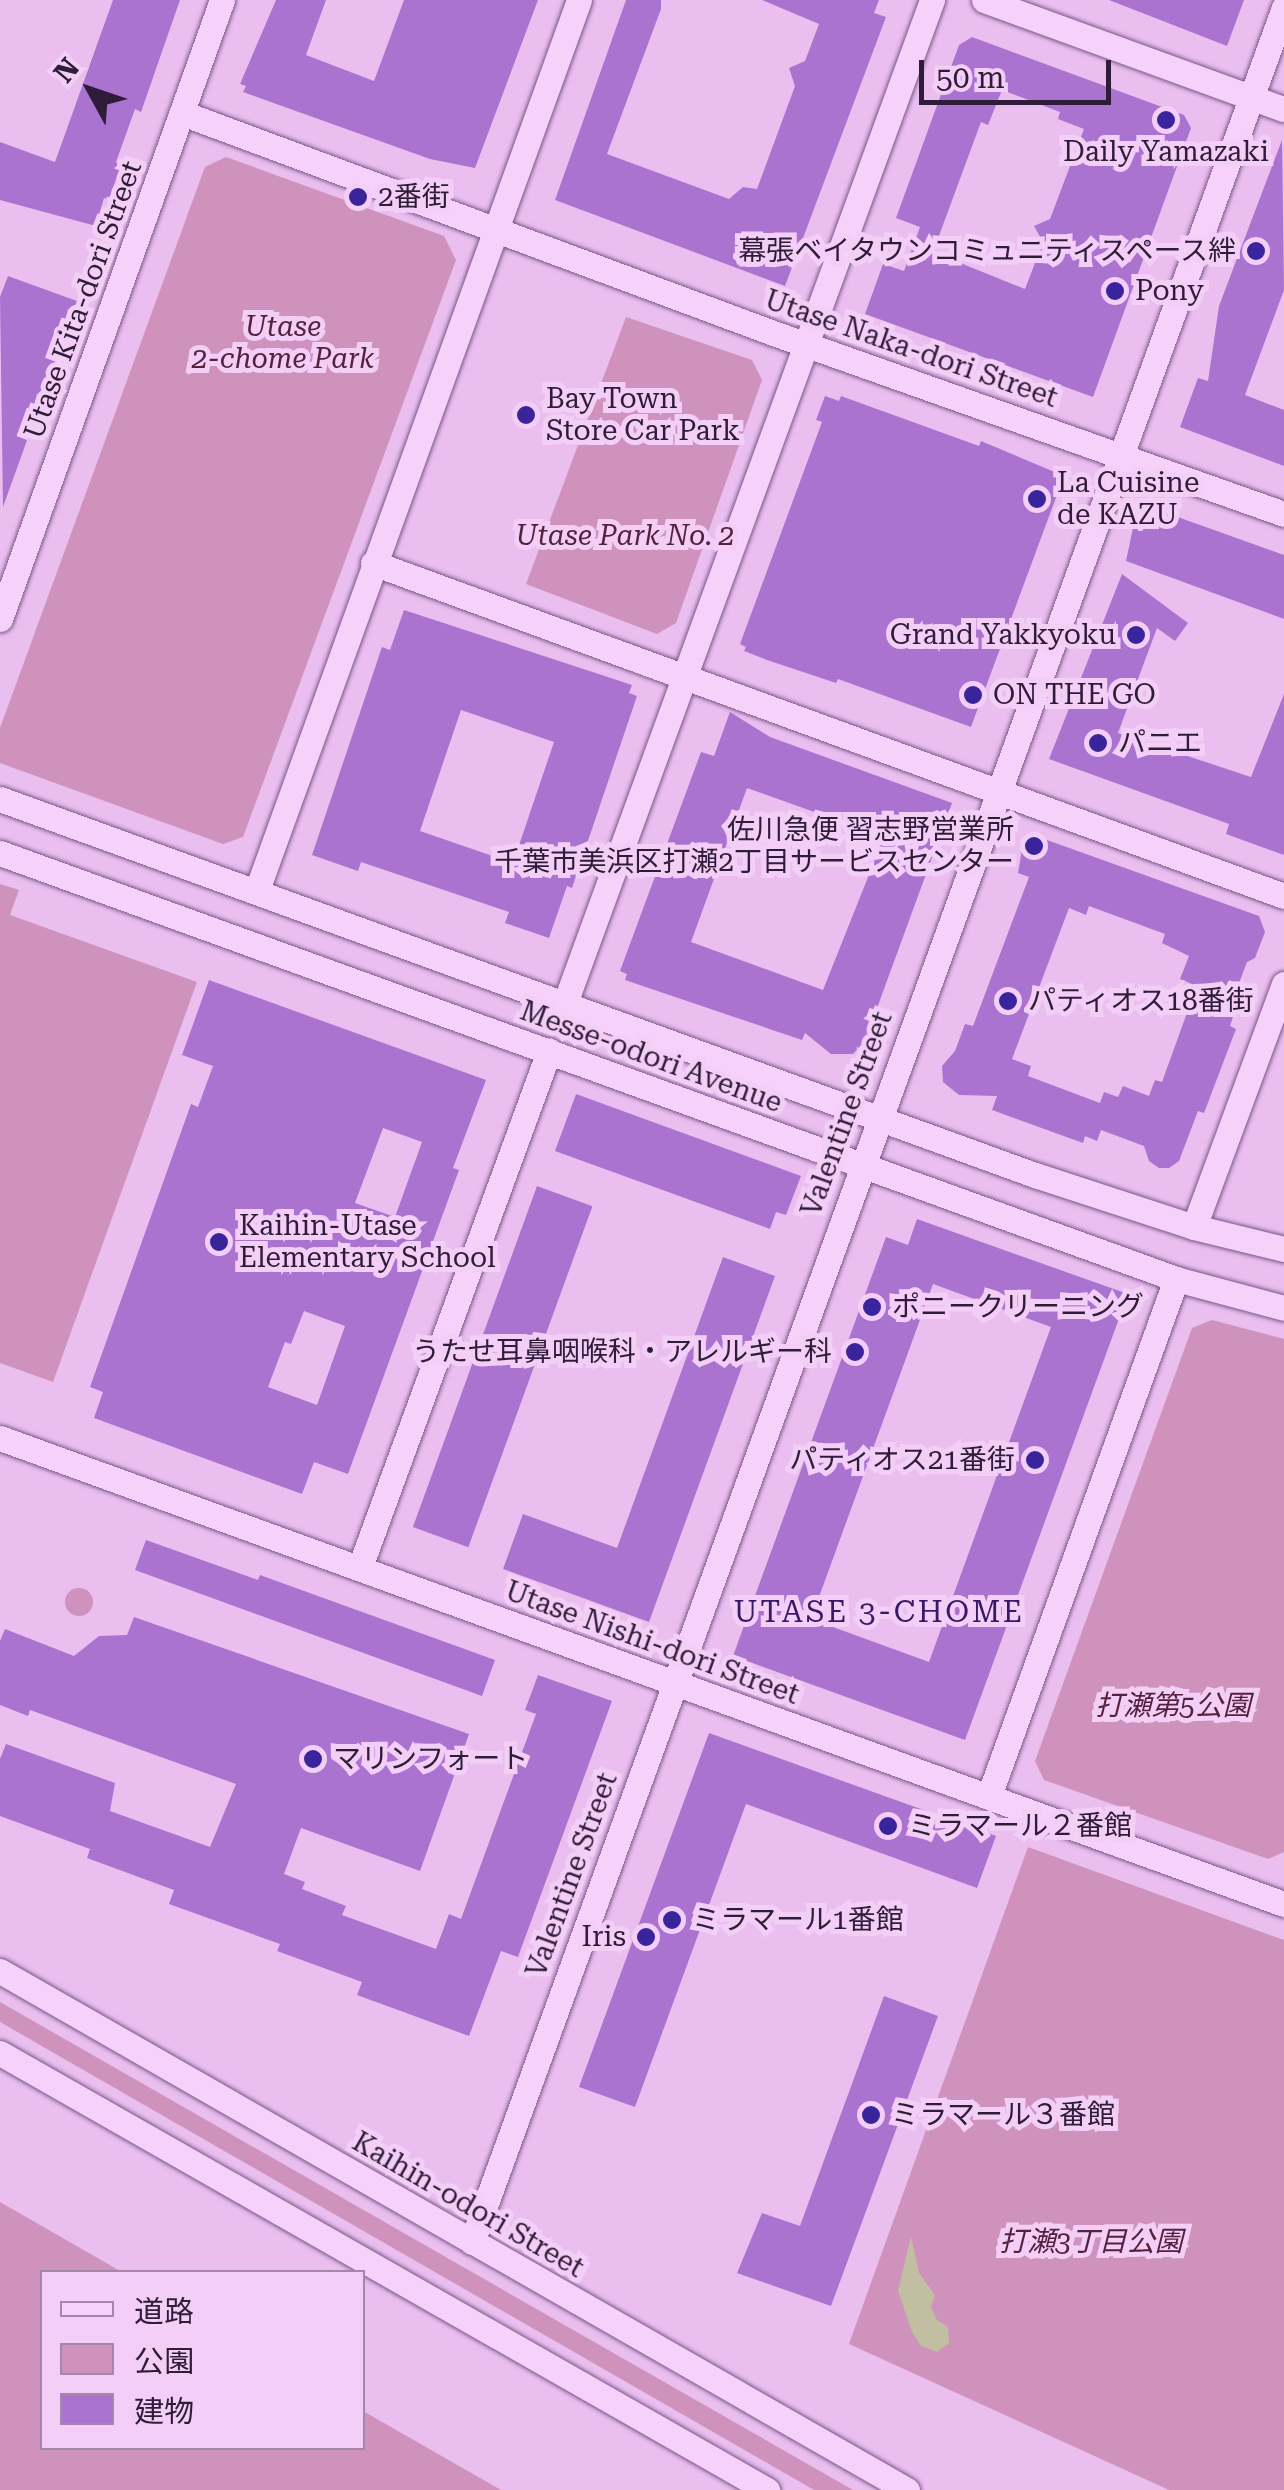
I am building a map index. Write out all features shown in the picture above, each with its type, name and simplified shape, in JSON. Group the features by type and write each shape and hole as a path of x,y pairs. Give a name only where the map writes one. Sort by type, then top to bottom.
{"street":[{"name":"Utase Kita-dori Street","path":"0,619 222,0"},
{"path":"257,890 579,0"},
{"path":"565,1003 932,0"},
{"path":"984,0 1284,109"},
{"name":"Valentine Street","path":"472,2242 997,788 1284,7"},
{"name":"Utase Naka-dori Street","path":"182,113 806,345 1284,514"},
{"path":"373,562 1284,896"},
{"name":"Messe-odori Avenue","path":"0,799 878,1118 1194,1227 1284,1250"},
{"name":"Messe-odori Avenue","path":"0,854 1176,1279 1284,1308"},
{"path":"1194,1227 1284,984"},
{"path":"360,1567 550,1051"},
{"path":"989,1796 1176,1279"},
{"name":"Utase Nishi-dori Street","path":"0,1438 1284,1904"},
{"name":"Kaihin-odori Street","path":"0,1970 906,2490"},
{"path":"0,2054 767,2490"}],"green space":[{"name":"Utase 2-chome Park","path":"226,157 444,236 456,260 243,837 223,844 0,763 0,728 205,167"},
{"name":"Utase Park No. 2","path":"626,317 752,360 762,380 676,623 657,634 526,584"},
{"path":"0,884 19,890 10,915 197,982 53,1382 0,1363"},
{"name":"打瀬第5公園","path":"1212,1320 1284,1339 1284,1852 1268,1859 1044,1780 1035,1761 1192,1328"},
{"path":"79,1588 89,1592 93,1602 89,1612 79,1616 69,1612 65,1602 69,1592"},
{"name":"打瀬3丁目公園","path":"1028,1847 1284,1940 1284,2490 1169,2490 849,2344"},
{"path":"0,2002 853,2490 814,2490 0,2022"},
{"path":"0,2202 119,2270 40,2270 40,2450 365,2450 365,2412 501,2490 0,2490"}],"shaded area":[{"path":"911,2236 919,2273 935,2295 931,2307 937,2320 948,2327 949,2343 937,2352 921,2346 912,2332 898,2291"}],"building":[{"path":"113,0 180,0 141,112 135,109 116,162 120,168 109,199 104,198 96,226 0,200 0,142 55,162"},
{"path":"276,0 326,0 306,55 374,81 404,0 538,0 475,168 430,159 243,92 246,86 240,84"},
{"path":"626,0 661,0 661,9 607,154 729,199 743,187 757,189 795,86 789,68 805,61 819,24 762,0 879,0 874,13 886,17 785,286 555,200"},
{"path":"1109,0 1244,0 1227,46"},
{"path":"972,37 1184,115 1191,128 1093,397 865,314 883,264 904,271 920,227 896,218 959,45","holes":["1002,90 1060,112 1058,119 1084,129 1050,219 1034,226 1043,242 1025,289 933,252 981,122 988,125"]},
{"path":"1282,140 1284,290 1245,395 1284,410 1284,466 1180,427 1198,378 1208,381 1219,306"},
{"path":"8,276 77,301 3,507 0,297"},
{"path":"825,396 839,401 841,396 979,446 981,441 1064,476 971,727 838,679 836,683 767,660 744,651 746,647 740,644 822,422 816,420"},
{"path":"1147,506 1284,555 1284,619 1126,561 1133,528"},
{"path":"1122,574 1188,623 1175,641 1157,628 1118,733 1251,777 1284,694 1284,855 1226,834 1229,824 1049,759"},
{"path":"404,610 632,685 629,693 637,696 572,888 567,886 549,938 505,923 509,912 361,862 358,871 312,855 382,647 390,650","holes":["461,710 554,742 513,863 420,831"]},
{"path":"730,712 770,737 952,803 865,1041 853,1054 831,1054 805,1033 802,1040 625,980 627,974 620,971 701,752 714,756","holes":["747,788 884,837 823,990 691,942"]},
{"name":"パティオス18番街","path":"1033,835 1259,916 1265,932 1255,958 1247,962 1228,1012 1234,1014 1230,1026 1236,1029 1204,1113 1198,1111 1179,1161 1169,1168 1159,1168 1149,1161 1144,1146 1101,1130 1097,1141 1085,1136 1083,1143 992,1110 997,1096 959,1095 943,1082 942,1066 955,1051 965,1024 973,1026 1029,877 1018,873 1023,843","holes":["1089,906 1165,934 1162,943 1189,956 1180,979 1192,984 1183,1009 1188,1010 1162,1082 1155,1080 1149,1096 1123,1086 1118,1097 1104,1092 1100,1103 1028,1076 1031,1066 1012,1059 1069,908 1086,915"]},
{"path":"209,980 486,1080 453,1168 459,1170 348,1474 314,1462 302,1494 94,1418 103,1392 90,1387 191,1104 198,1107 213,1066 182,1055","holes":["383,1128 422,1142 395,1217 355,1203","304,1311 345,1326 317,1405 268,1387 285,1342 291,1344"]},
{"path":"576,1094 801,1176 786,1215 776,1212 770,1229 555,1151"},
{"path":"537,1186 592,1206 468,1547 413,1527"},
{"name":"パティオス21番街","path":"917,1219 1128,1294 965,1740 733,1656 886,1237 908,1245","holes":["933,1284 1051,1327 929,1662 811,1619"]},
{"path":"723,1257 775,1276 649,1622 503,1569 523,1514 617,1548"},
{"path":"146,1540 258,1580 260,1575 495,1660 482,1696 135,1570"},
{"path":"134,1617 469,1734 420,1871 301,1828 284,1874 305,1882 302,1889 346,1906 342,1915 436,1949 449,1914 461,1919 536,1714 525,1710 538,1675 612,1701 518,1957 501,1951 469,2036 357,1995 362,1982 277,1951 280,1944 169,1904 174,1890 87,1858 90,1849 0,1816 0,1759 6,1744 115,1783 110,1811 210,1847 236,1784 30,1710 28,1716 0,1705 0,1641 5,1629 74,1656 99,1636 127,1635"},
{"name":"ミラマール1番館","path":"709,1733 996,1836 977,1888 746,1804 635,2107 579,2087"},
{"name":"ミラマール３番館","path":"884,1996 938,2016 831,2306 737,2273 762,2213 800,2226"}],"place":[{"name":"Daily Yamazaki","path":"1166,120"},
{"name":"2番街","path":"358,197"},
{"name":"幕張ベイタウンコミュニティスペース絆","path":"1256,251"},
{"name":"Pony","path":"1115,291"},
{"name":"Bay Town Store Car Park","path":"526,415"},
{"name":"La Cuisine de KAZU","path":"1037,499"},
{"name":"Grand Yakkyoku","path":"1136,635"},
{"name":"ON THE GO","path":"973,695"},
{"name":"パニエ","path":"1098,743"},
{"name":"佐川急便 習志野営業所 千葉市美浜区打瀬2丁目サービスセンター","path":"1034,846"},
{"name":"パティオス18番街","path":"1008,1001"},
{"name":"Kaihin-Utase Elementary School","path":"219,1242"},
{"name":"ポニークリーニング","path":"872,1307"},
{"name":"うたせ耳鼻咽喉科・アレルギー科","path":"855,1352"},
{"name":"パティオス21番街","path":"1035,1460"},
{"name":"マリンフォート","path":"313,1759"},
{"name":"ミラマール２番館","path":"888,1826"},
{"name":"ミラマール1番館","path":"672,1920"},
{"name":"Iris","path":"646,1937"},
{"name":"ミラマール３番館","path":"871,2115"}],"district":[{"name":"UTASE 3-CHOME","path":"879,1612"}]}
